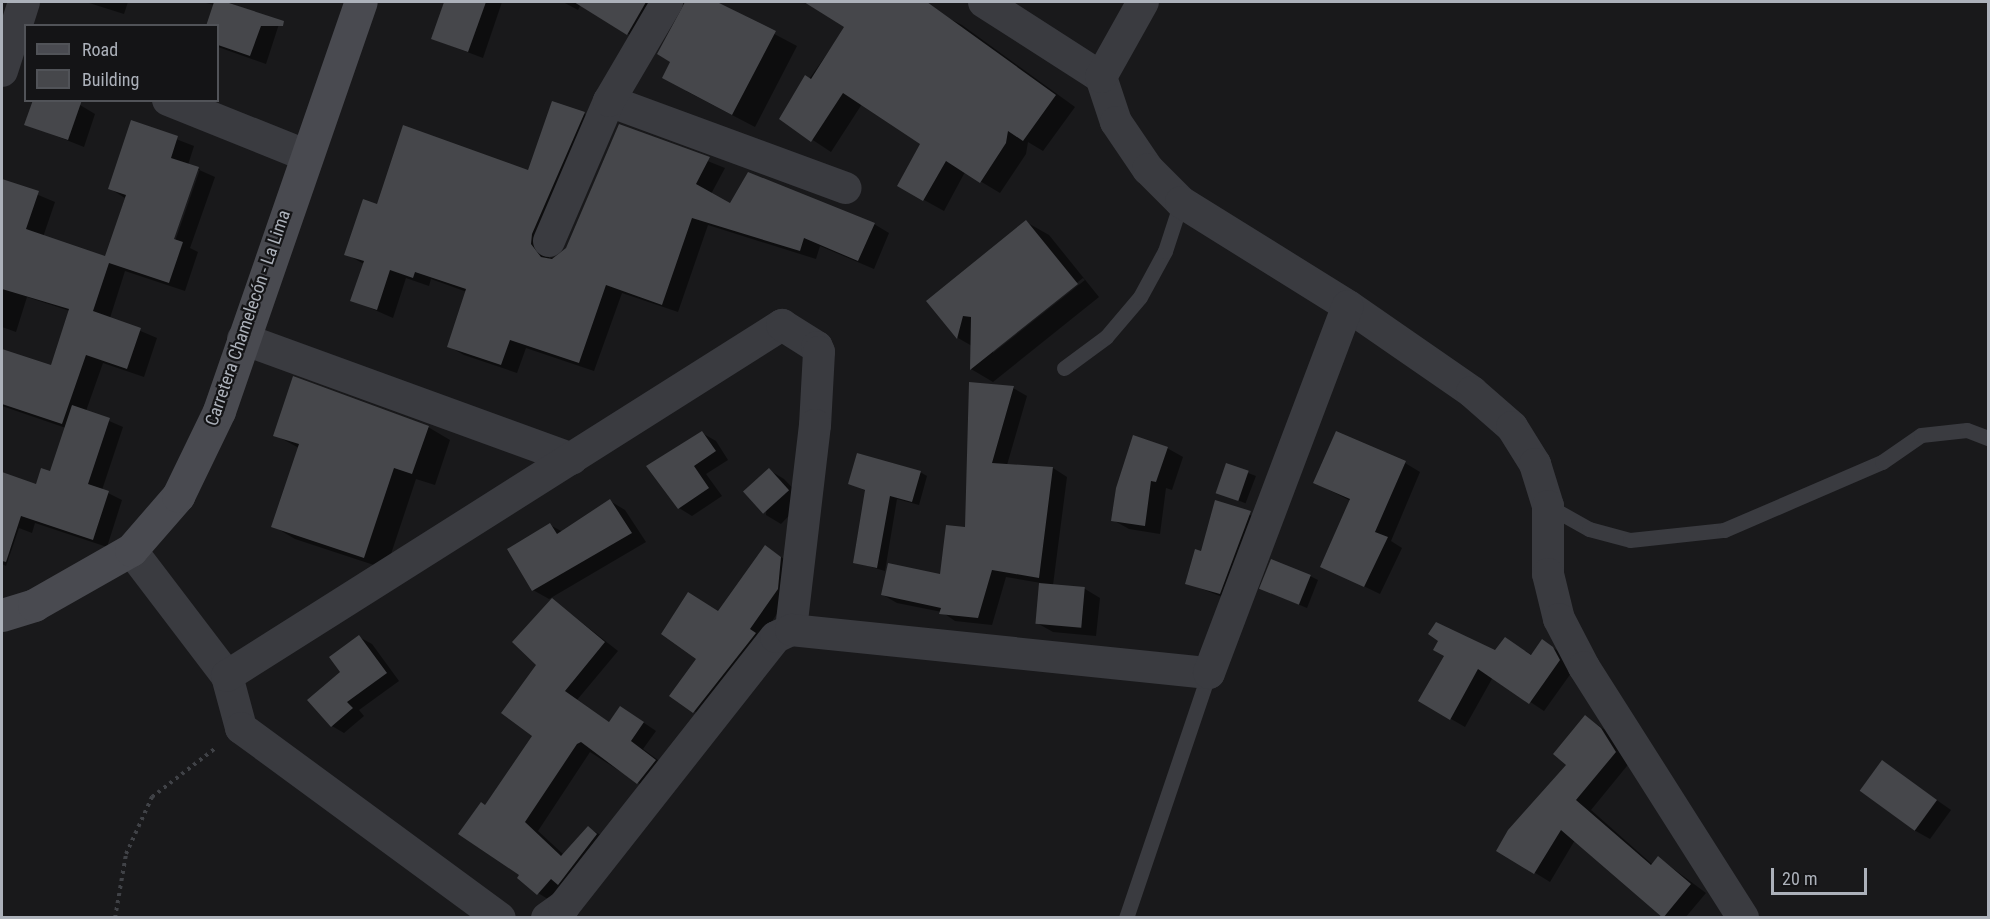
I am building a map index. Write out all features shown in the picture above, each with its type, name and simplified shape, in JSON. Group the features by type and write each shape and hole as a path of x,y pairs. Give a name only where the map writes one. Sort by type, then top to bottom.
{"street":[{"path":"2,71 24,2"},
{"name":"Carretera Chamelecón - La Lima","path":"2,615 34,605 131,550 178,496 219,411 305,155 362,2"},
{"path":"549,241 609,101 667,2"},
{"path":"984,2 1101,77 1116,122 1148,169 1181,202 1348,306 1472,392 1512,428 1535,464 1548,506 1548,574 1559,619 1584,667 1740,915"},
{"path":"1101,77 1143,2"},
{"path":"609,101 846,188"},
{"path":"173,102 305,155"},
{"path":"547,918 564,906 776,637 791,630 1209,673 1348,306"},
{"path":"227,676 782,325 817,347 815,425 791,630"},
{"path":"243,339 572,459"},
{"path":"131,550 227,676 241,728 500,918"},
{"path":"2,595 34,605"}],"lane":[{"path":"1064,368 1106,337 1140,297 1165,251 1181,202"},
{"path":"1548,506 1589,528 1630,540 1724,530 1882,462 1921,435 1967,430 1989,438"},
{"path":"1126,918 1209,673"}],"path":[{"path":"115,918 126,854 152,797 241,728"}],"building":[{"path":"214,2 226,2 284,21 283,26 261,26 250,56 219,45 219,24 207,24"},
{"path":"444,2 486,2 468,52 431,39"},
{"path":"574,2 646,2 627,35"},
{"path":"685,2 717,2 776,31 732,115 662,78 670,62 657,54"},
{"path":"804,2 927,2 1056,95 1023,141 1008,131 1006,143 980,183 946,161 923,201 897,186 920,144 843,93 811,142 779,119 805,75 811,79 844,27"},
{"path":"552,101 585,112 532,234 531,244 541,257 552,259 566,248 619,124 710,157 696,184 730,203 748,172 875,223 858,261 804,238 800,251 692,218 662,305 606,285 579,363 510,340 501,365 447,347 466,289 415,272 413,278 390,270 377,310 350,301 364,261 344,255 363,199 377,204 403,125 528,170"},
{"path":"32,102 81,102 68,140 24,125"},
{"path":"131,120 178,136 171,158 199,167 174,239 183,242 169,283 109,263 93,311 141,328 127,369 86,355 62,424 2,404 2,349 51,365 69,309 2,289 2,179 39,191 26,229 105,256 126,195 108,189"},
{"path":"1026,220 1078,284 970,370 971,317 963,316 957,339 926,301"},
{"path":"293,376 429,426 412,474 394,468 364,558 271,527 299,444 273,436"},
{"path":"969,382 1014,386 992,463 1053,467 1039,578 992,570 978,618 939,614 941,608 881,595 888,563 940,574 946,525 965,527"},
{"path":"72,405 110,418 88,484 109,491 93,540 21,516 6,562 2,561 2,472 36,484 41,468 50,471"},
{"path":"702,431 716,451 694,466 709,488 678,509 646,466"},
{"path":"1336,431 1406,461 1375,532 1388,537 1364,587 1320,567 1350,499 1313,483"},
{"path":"1133,435 1168,447 1156,482 1151,481 1145,526 1111,521 1116,488"},
{"path":"857,453 921,471 912,502 890,496 877,568 853,563 865,490 848,484"},
{"path":"1226,463 1249,471 1238,501 1216,493"},
{"path":"769,468 789,490 763,514 743,491"},
{"path":"610,499 632,533 532,591 507,549 550,523 557,534"},
{"path":"1215,500 1251,511 1220,594 1185,584 1195,549 1201,551"},
{"path":"765,545 781,557 778,589 750,629 756,633 693,713 669,696 696,659 661,634 688,592 718,611"},
{"path":"1271,559 1311,575 1299,605 1259,589"},
{"path":"1039,583 1085,587 1081,628 1035,624"},
{"path":"552,598 605,642 565,691 609,722 620,706 644,722 631,741 656,760 637,784 581,742 577,744 525,822 561,856 588,826 597,834 558,885 551,879 537,895 517,878 519,875 458,834 481,802 485,805 532,736 501,713 536,665 512,642"},
{"path":"1436,622 1495,650 1505,637 1531,655 1542,639 1553,647 1560,660 1529,704 1478,669 1450,720 1418,701 1444,656 1433,650 1438,641 1428,634"},
{"path":"359,635 387,673 347,702 353,708 331,727 307,700 340,672 329,657"},
{"path":"1585,715 1601,728 1616,752 1576,800 1651,865 1658,856 1691,884 1663,918 1561,830 1534,874 1496,851 1508,830 1566,765 1553,754"},
{"path":"1882,760 1937,800 1915,831 1860,791"}]}
